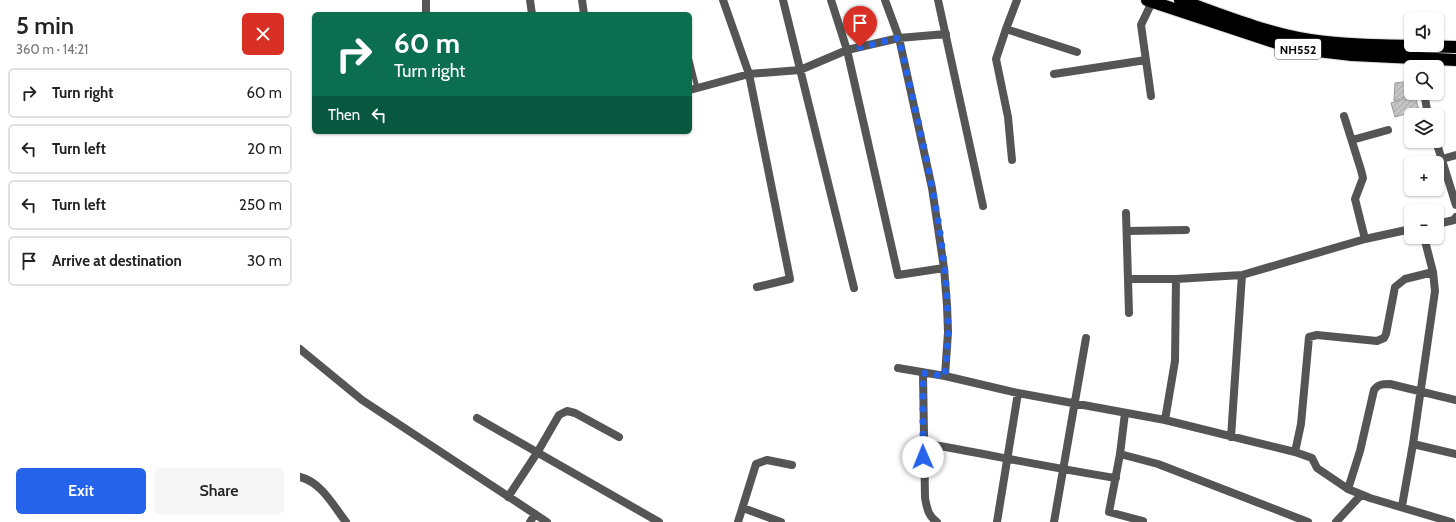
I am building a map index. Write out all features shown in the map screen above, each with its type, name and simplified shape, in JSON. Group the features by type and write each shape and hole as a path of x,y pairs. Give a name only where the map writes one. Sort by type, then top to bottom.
{"highway":[{"name":"NH552","path":"1180,0 1281,33 1310,40 1338,43 1456,47"},
{"name":"NH552","path":"1149,1 1292,48 1404,60"},
{"name":"NH552","path":"1444,61 1456,60"}],"street":[{"path":"426,0 426,12"},
{"path":"530,0 532,12"},
{"path":"582,0 584,12"},
{"path":"723,0 749,74 776,218 790,279 757,287"},
{"path":"783,0 854,288"},
{"path":"831,0 847,50 898,275 944,268"},
{"path":"885,0 899,38 932,188 944,268 948,332 945,376"},
{"path":"938,0 983,206"},
{"path":"1012,160 1008,117 996,59 1017,0"},
{"path":"1149,1 1141,26 1151,96"},
{"path":"1006,29 1077,52"},
{"path":"694,89 749,74 800,70 847,50 899,38 946,34"},
{"path":"1054,74 1146,60"},
{"path":"1344,116 1363,178 1355,199 1365,239"},
{"path":"1352,140 1388,130"},
{"path":"1444,158 1456,155"},
{"path":"1444,166 1456,205"},
{"path":"1126,212 1129,313"},
{"path":"1444,222 1454,220 1456,217"},
{"path":"1126,231 1186,230"},
{"path":"1129,279 1176,279 1242,275 1365,239 1404,231"},
{"path":"1402,506 1421,392 1435,291 1433,272 1426,244"},
{"path":"1295,452 1301,424 1309,337 1317,335 1377,341 1384,338 1395,287 1406,279 1433,272"},
{"path":"1231,437 1242,275"},
{"path":"1165,420 1175,361 1176,279"},
{"path":"1054,522 1076,404 1086,338"},
{"path":"300,349 362,400 547,522"},
{"path":"898,368 945,376 1018,393 1165,420 1295,452 1312,458 1317,468 1348,489 1361,495 1402,506 1423,519 1451,522"},
{"path":"923,373 925,498 927,511 937,522"},
{"path":"1348,489 1360,451 1376,386 1386,384 1456,400"},
{"path":"997,522 1018,393"},
{"path":"508,497 538,453 559,415 567,411 575,413 619,437"},
{"path":"1125,413 1120,454 1109,512 1144,522"},
{"path":"476,418 659,522"},
{"path":"923,443 1008,458 1063,470 1116,478"},
{"path":"1413,444 1456,454"},
{"path":"1120,454 1158,464 1308,522"},
{"path":"738,522 756,464 767,460 792,465"},
{"path":"300,477 310,479 318,486 346,522"},
{"path":"1336,522 1361,495"},
{"path":"743,508 781,522"},
{"path":"530,522 535,514"}],"lane":[{"path":"692,74 694,89"}],"building":[{"path":"1404,82 1404,98 1394,101 1395,83"},
{"path":"1404,99 1416,100 1418,108 1404,108 1404,114 1395,117 1391,103"}],"route":[{"path":"860,47 899,38 932,188 944,268 948,332 945,376 923,373 923,457"}]}
